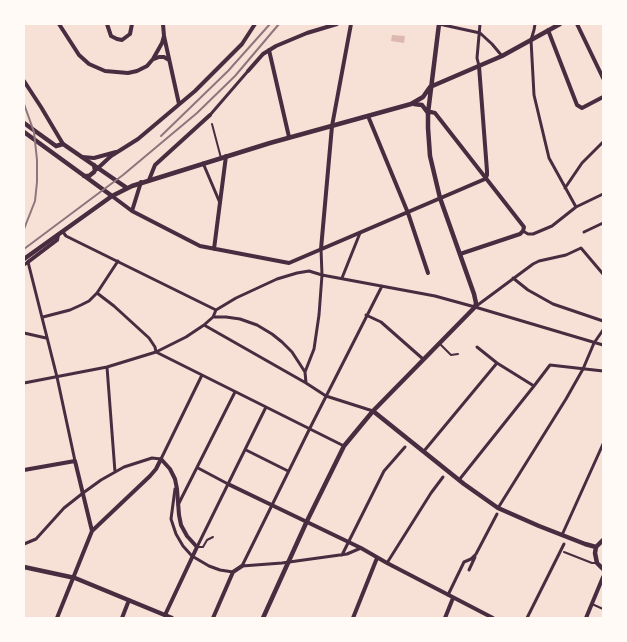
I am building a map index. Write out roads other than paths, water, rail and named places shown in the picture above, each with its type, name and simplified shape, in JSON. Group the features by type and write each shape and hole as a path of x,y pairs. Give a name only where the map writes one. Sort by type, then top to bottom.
{"street":[{"path":"59,24 79,55 89,64 105,71 128,73 137,71 147,66 153,59 162,43 164,36"},
{"path":"107,24 111,36 117,40 122,40 130,34 132,24"},
{"path":"163,24 164,36 179,104"},
{"path":"84,176 89,176 111,156 138,139 195,91 242,44 256,24"},
{"path":"149,180 155,165 210,115 264,54 293,38 322,27 337,24"},
{"path":"306,383 305,372 314,349 319,315 322,275 321,249 332,126 351,24"},
{"path":"475,307 476,303 474,294 440,198 430,156 428,113 438,24 480,33 502,56"},
{"path":"480,24 477,58 479,66 487,171 486,177"},
{"path":"535,24 531,40 532,80 535,100 549,158 576,207"},
{"path":"92,531 57,377 46,338 43,318 25,262 60,233 112,196 127,188 141,182 289,137 411,104 423,97 430,87 502,56 560,24"},
{"path":"577,24 603,78"},
{"path":"548,30 577,105 582,108 603,97"},
{"path":"269,50 289,137"},
{"path":"153,59 164,57 170,60"},
{"path":"24,81 63,144 127,188"},
{"path":"411,104 422,105 428,113"},
{"path":"429,107 522,223 524,231"},
{"path":"428,113 434,112"},
{"path":"368,116 408,213 428,273"},
{"path":"24,123 56,146"},
{"path":"24,132 132,211 200,246 286,263 408,213 486,177"},
{"path":"565,188 582,162 603,142"},
{"path":"56,146 63,144"},
{"path":"54,154 54,148 56,146"},
{"path":"82,157 94,158 122,150"},
{"path":"214,248 221,205 223,157"},
{"path":"203,163 221,205"},
{"path":"94,164 94,172"},
{"path":"132,211 141,182"},
{"path":"524,231 528,234 533,234 552,226 576,207 603,194"},
{"path":"584,232 603,223"},
{"path":"342,278 361,231"},
{"path":"460,254 520,234 524,231"},
{"path":"60,233 216,310"},
{"path":"263,618 307,521 344,446 372,413 423,359 475,307 513,278 539,261 566,255 581,248 603,274"},
{"path":"43,318 81,306 89,301 97,293 118,261"},
{"path":"24,383 107,367 156,352 186,337 204,325 212,317 216,310 236,298 277,279 309,271 322,275 435,296 603,345"},
{"path":"513,278 528,290 553,304 603,321"},
{"path":"242,566 366,315 382,286"},
{"path":"97,293 114,306 149,338 155,347 156,352 344,446"},
{"path":"366,315 381,322 423,359"},
{"path":"212,317 240,319 257,325 282,342 292,352 305,372"},
{"path":"204,325 326,396 363,408 372,413 498,508 539,526 596,547"},
{"path":"498,508 582,369 594,342 603,330"},
{"path":"24,333 46,338"},
{"path":"476,347 497,363 534,386"},
{"path":"424,451 497,363"},
{"path":"459,480 550,365 603,371"},
{"path":"107,367 115,472"},
{"path":"57,618 92,531 156,470 202,375"},
{"path":"178,506 235,392"},
{"path":"165,615 192,556 246,450 266,407"},
{"path":"562,535 603,444"},
{"path":"342,555 347,542 384,471 405,447"},
{"path":"246,450 288,471"},
{"path":"24,544 30,543 40,536 64,508 83,493 115,472 137,462 157,457 161,459 170,469 175,479 181,525 187,536 197,547"},
{"path":"24,470 75,461"},
{"path":"198,468 361,548 377,558 493,618"},
{"path":"387,563 431,492 443,477"},
{"path":"175,479 175,493 172,502 171,519 176,534 183,546 192,556 210,566 220,570 233,572"},
{"path":"469,570 498,514"},
{"path":"603,540 596,547 595,553 597,563 603,569"},
{"path":"527,618 564,544"},
{"path":"213,618 233,572 242,566 282,563 342,555 352,553 361,548"},
{"path":"448,595 464,562 471,559 476,554"},
{"path":"353,618 377,558"},
{"path":"24,567 74,578 172,618"},
{"path":"586,618 603,578"},
{"path":"445,618 453,598"},
{"path":"122,618 129,600"}],"lane":[{"path":"212,124 223,157"},
{"path":"321,190 326,190"},
{"path":"439,343 451,355 458,354"},
{"path":"197,547 203,547 207,540 213,537"},
{"path":"564,552 592,563 597,563"},
{"path":"592,604 603,609"}],"railway":[{"path":"161,136 228,71 270,24"},
{"path":"24,249 123,175 197,113 235,76 279,24"},
{"path":"24,104 34,132 37,160 35,201 24,229"}]}
